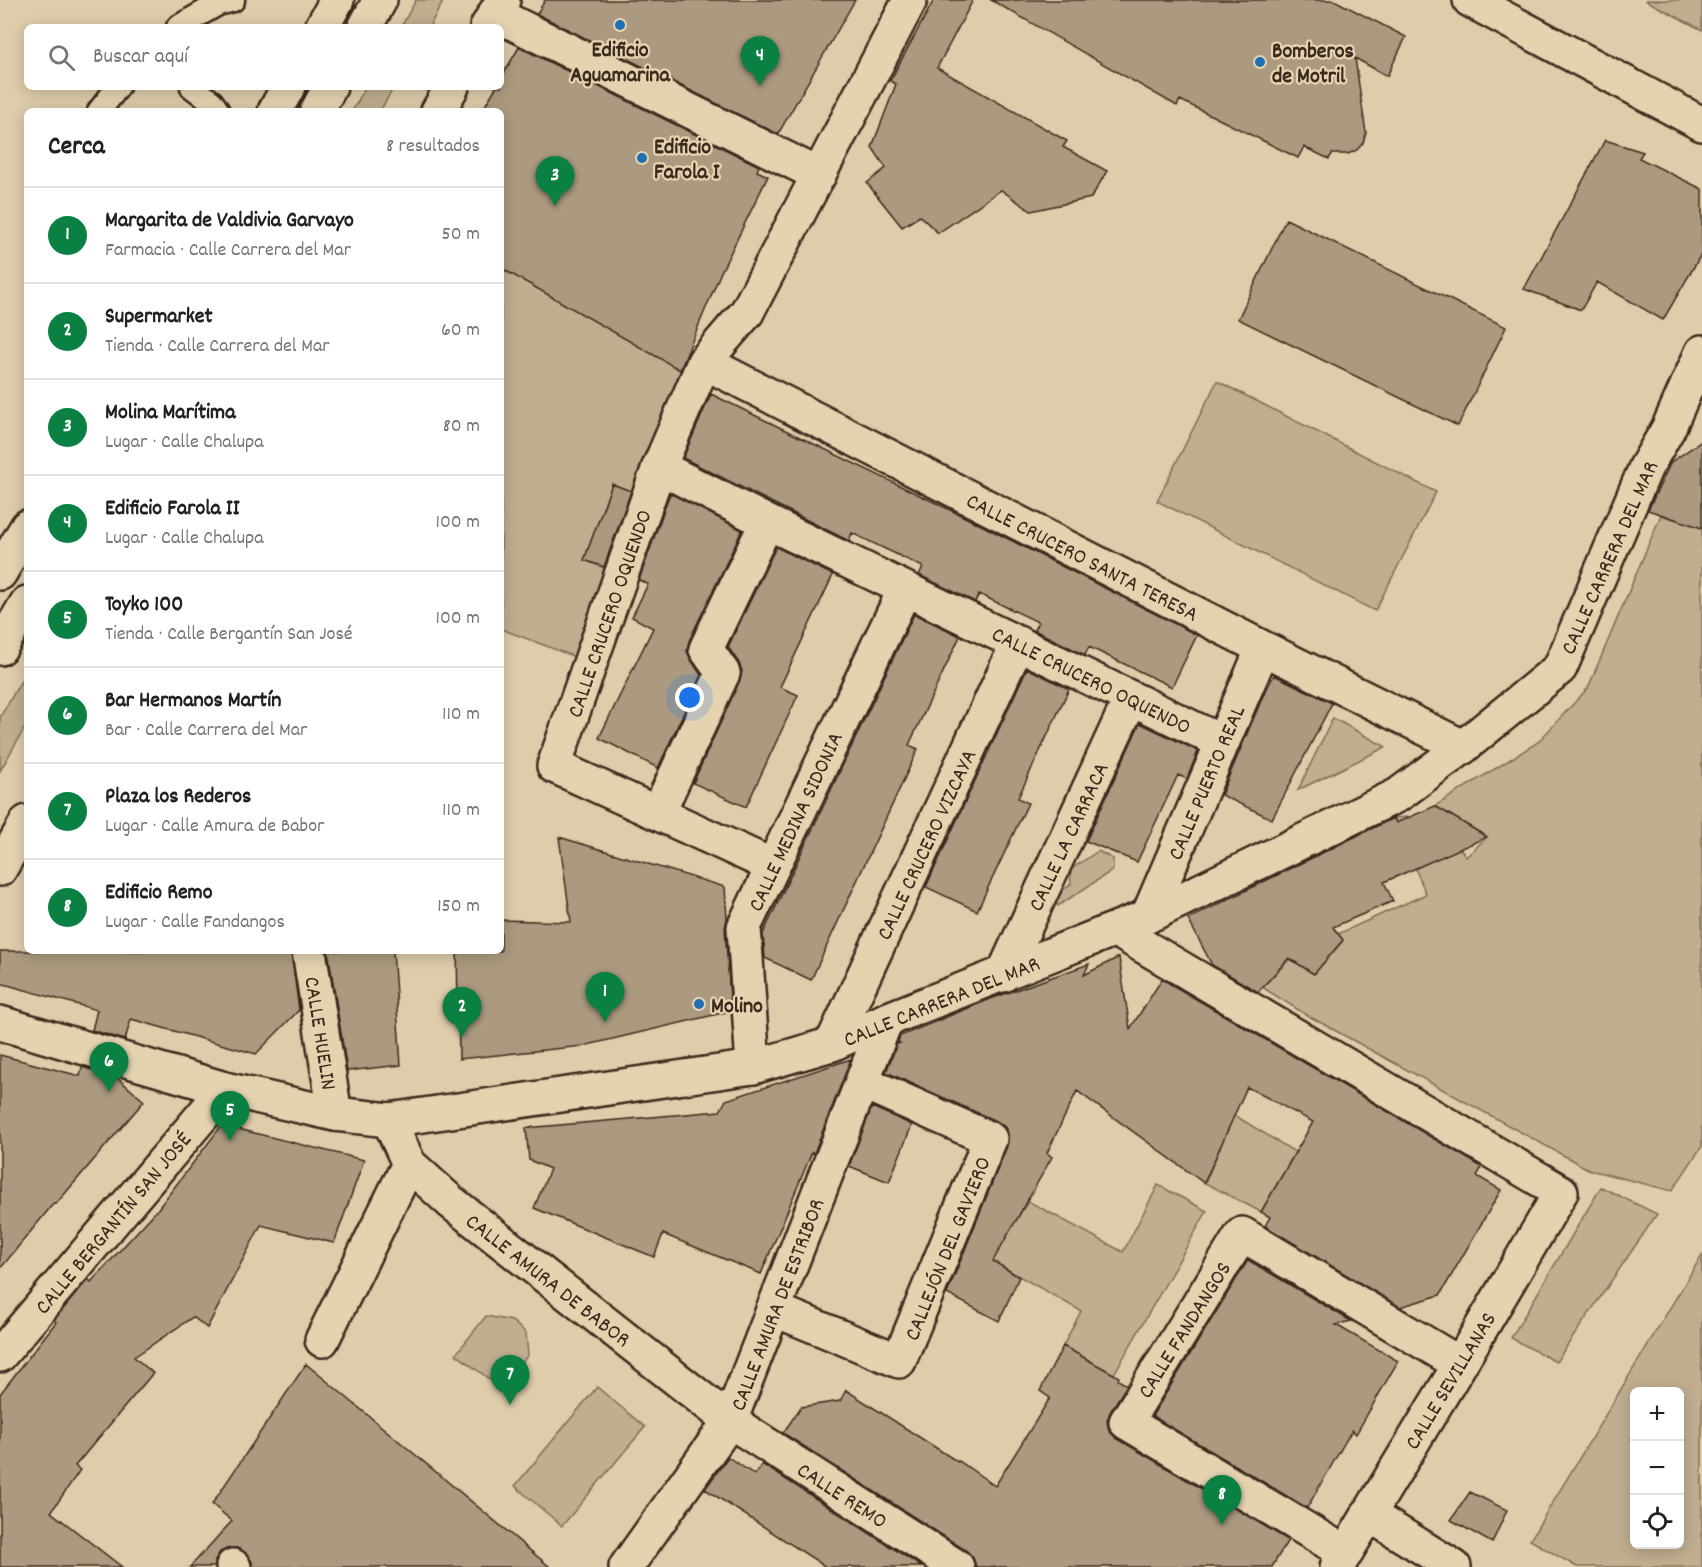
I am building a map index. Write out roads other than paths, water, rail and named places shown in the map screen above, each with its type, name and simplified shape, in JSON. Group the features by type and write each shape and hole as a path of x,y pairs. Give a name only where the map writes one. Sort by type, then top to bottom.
{"main road":[{"path":"324,24 337,0"},
{"path":"367,24 380,0"},
{"path":"659,467 704,362 747,312 910,0"},
{"path":"1470,0 1702,123"},
{"path":"495,14 819,175"},
{"path":"277,108 286,90"},
{"path":"319,108 328,90"},
{"path":"440,108 450,90"},
{"name":"CALLE CARRERA DEL MAR","path":"0,1023 225,1089 334,1114 389,1120 753,1067 832,1044 886,1020 1148,916 1398,795 1463,747 1560,668 1646,466 1668,429 1702,352"},
{"name":"CALLE CRUCERO SANTA TERESA","path":"704,362 1263,648 1463,747"},
{"name":"CALLE CARRERA DEL MAR","path":"1668,429 1702,406"},
{"name":"CALLE CRUCERO OQUENDO","path":"774,866 554,766 659,467 904,589 1222,742"},
{"path":"658,813 723,673 706,649 767,522"},
{"path":"0,573 24,531"},
{"name":"CALLE MEDINA SIDONIA","path":"753,1067 744,927 904,589"},
{"path":"0,648 24,608"},
{"name":"CALLE CRUCERO VIZCAYA","path":"832,1044 1018,643"},
{"name":"CALLE PUERTO REAL","path":"1148,916 1263,648"},
{"name":"CALLE LA CARRACA","path":"1003,975 1131,698"},
{"path":"0,869 24,827"},
{"name":"CALLE SEVILLANAS","path":"1116,930 1561,1192 1341,1560"},
{"name":"CALLE HUELIN","path":"309,954 334,1114"},
{"name":"CALLE AMURA DE ESTRIBOR","path":"626,1567 730,1421 886,1020"},
{"name":"CALLEJÓN DEL GAVIERO","path":"773,1309 899,1361 990,1138 862,1082"},
{"name":"CALLE BERGANTÍN SAN JOSÉ","path":"0,1355 225,1089"},
{"name":"CALLE AMURA DE BABOR","path":"389,1120 409,1164 451,1202 730,1421"},
{"path":"322,1340 409,1164"},
{"name":"CALLE FANDANGOS","path":"1341,1560 1126,1422 1242,1234 1460,1364"},
{"name":"CALLE REMO","path":"730,1421 957,1567"},
{"path":"1368,1514 1454,1567"}],"lane":[{"path":"183,24 218,4 233,0"},
{"path":"101,108 116,90"},
{"path":"196,90 216,108"}],"place":[{"name":"Edificio Aguamarina","path":"620,25"},
{"name":"Bomberos de Motril","path":"1260,62"},
{"name":"Edificio Farola II","path":"760,86"},
{"name":"Edificio Farola I","path":"642,158"},
{"name":"Molina Marítima","path":"555,206"},
{"name":"Molino","path":"699,1004"},
{"name":"Margarita de Valdivia Garvayo","path":"605,1022"},
{"name":"Supermarket","path":"462,1037"},
{"name":"Bar Hermanos Martín","path":"109,1092"},
{"name":"Toyko 100","path":"230,1141"},
{"name":"Plaza los Rederos","path":"510,1405"},
{"name":"Edificio Remo","path":"1222,1525"}]}
